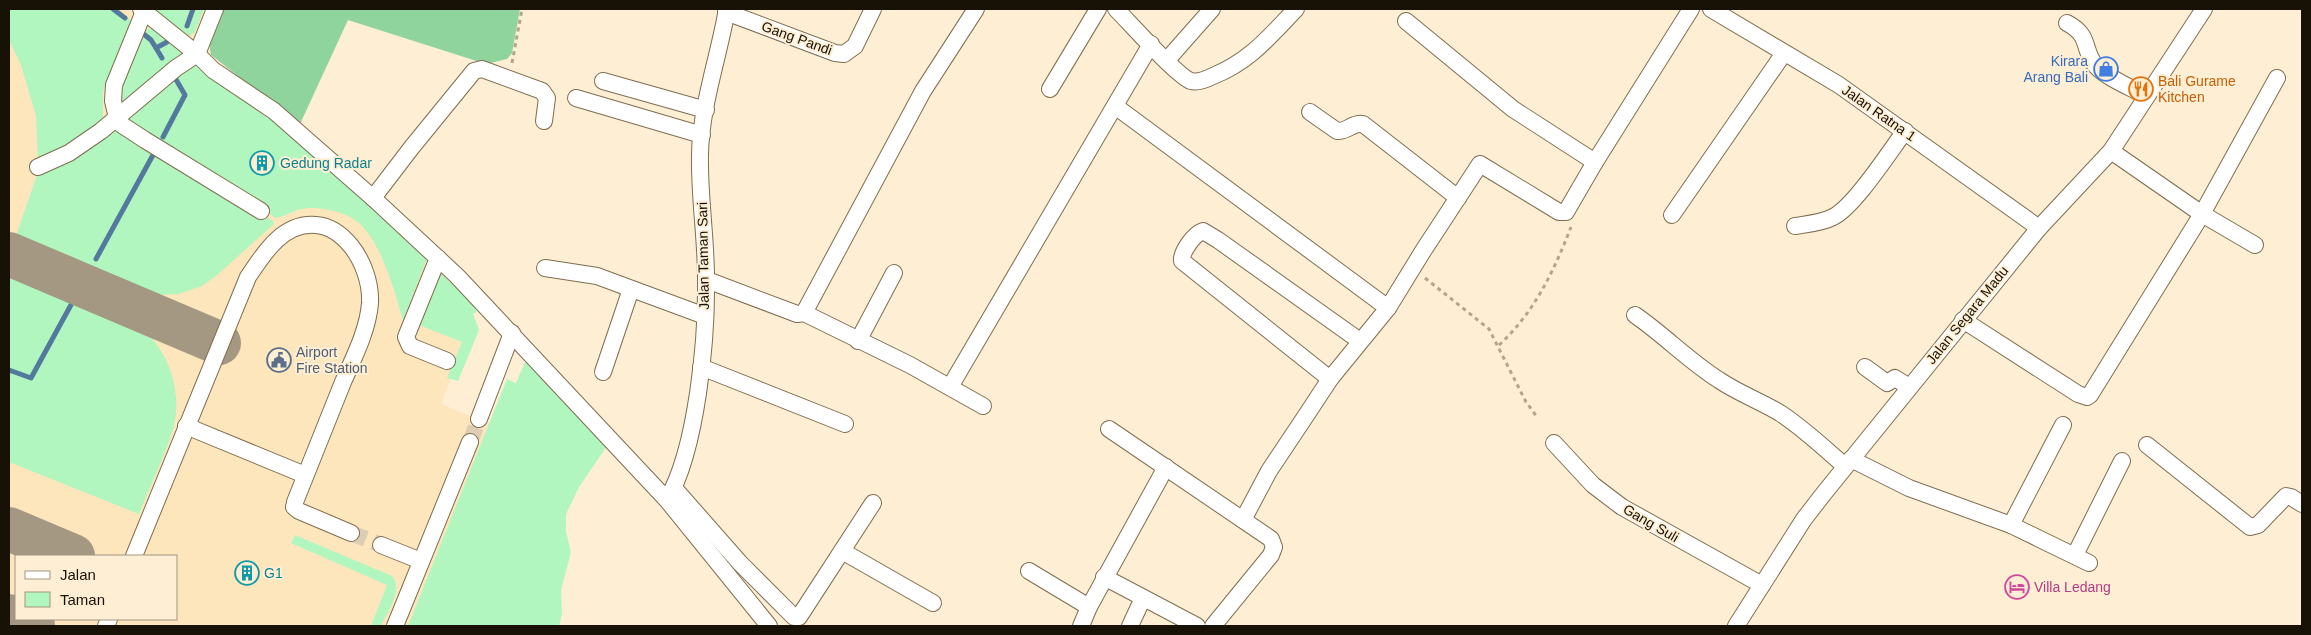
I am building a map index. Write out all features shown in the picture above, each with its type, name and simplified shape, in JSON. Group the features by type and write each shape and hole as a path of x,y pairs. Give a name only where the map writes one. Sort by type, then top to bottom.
{"street":[{"path":"38,166 69,153 117,118 176,68 197,54 215,9"},
{"name":"Gang Pandi","path":"727,10 835,53 844,54 855,46 873,9"},
{"path":"804,313 923,92 976,9"},
{"path":"1050,89 1098,9"},
{"path":"1116,9 1166,60 1190,81 1199,81 1237,65 1253,54 1296,9"},
{"path":"1166,60 1212,9"},
{"path":"1243,520 1274,464 1330,379 1388,308 1480,164 1559,212 1566,212 1595,162 1692,9"},
{"name":"Jalan Ratna 1","path":"1712,9 1839,85 2039,228"},
{"name":"Jalan Segara Madu","path":"1743,623 1762,585 1804,519 2039,228 2111,151 2204,9"},
{"path":"261,211 145,140 122,125 117,118 113,101 114,85 143,10 197,54 213,70 274,112 373,198 438,258 794,617 799,617 873,503"},
{"name":"Jalan Taman Sari","path":"671,494 686,453 701,367 706,280 700,164 702,135 727,10"},
{"path":"1406,21 1513,109 1595,162"},
{"path":"2067,23 2078,29 2083,36 2098,68 2146,96"},
{"path":"950,387 1151,44"},
{"path":"1672,215 1784,52"},
{"path":"373,198 474,71 482,69 542,91 548,98 544,120"},
{"path":"1963,320 2078,394 2089,396 2202,214 2276,78"},
{"path":"604,81 706,110"},
{"path":"576,98 702,135"},
{"path":"1115,106 1388,308"},
{"path":"1310,112 1337,131 1344,130 1358,123 1363,124 1458,198"},
{"path":"1795,226 1828,219 1838,214 1877,170 1905,131"},
{"path":"2111,151 2202,214 2255,245"},
{"path":"134,555 248,277 258,261 289,228 303,224 318,225 333,230 343,237 363,266 369,285 368,317 295,502 296,510 351,533"},
{"path":"1330,379 1182,261 1182,254 1198,233 1203,231 1218,240 1360,342"},
{"path":"438,258 406,337 410,346 447,361"},
{"path":"545,268 597,276 705,316"},
{"path":"858,341 894,273"},
{"path":"706,280 797,314 804,313 910,365 983,406"},
{"path":"604,372 631,289"},
{"path":"1635,315 1662,334 1683,355 1720,381 1763,403 1794,423 1848,463 1909,488 2011,525 2082,559 2122,461"},
{"path":"479,419 512,333"},
{"path":"701,367 845,424"},
{"path":"1865,368 1887,383 1895,378 1909,387"},
{"path":"2011,525 2063,425"},
{"path":"186,426 306,475"},
{"path":"1109,429 1271,539 1274,547 1271,555 1213,626"},
{"path":"395,626 470,442"},
{"name":"Gang Suli","path":"1554,443 1594,485 1622,506 1762,585"},
{"path":"2147,445 2250,527 2258,525 2286,496 2302,504"},
{"path":"1081,626 1104,578 1166,467"},
{"path":"671,494 769,626"},
{"path":"381,545 421,561"},
{"path":"842,551 933,603"},
{"path":"1029,571 1089,607"},
{"path":"1104,578 1197,626"},
{"path":"1130,626 1143,598"}],"path":[{"path":"507,78 516,49 522,9"},
{"path":"1499,345 1515,331 1549,280 1571,226 1566,212"},
{"path":"1412,268 1489,329 1499,345 1526,402 1537,417"}],"shaded area":[{"path":"9,9 223,9 208,49 211,55 218,61 204,90 345,187 462,301 477,334 458,381 451,379 441,404 490,424 408,626 9,626"}],"green space":[{"path":"9,9 118,9 131,21 103,91 103,118 97,128 38,161 36,116 21,65 9,40"},
{"path":"153,9 204,9 195,32 189,36"},
{"path":"223,9 520,9 512,53 507,59 486,64 348,20 300,124 211,55 209,43"},
{"path":"150,28 156,29 185,53 120,103 123,85 145,31"},
{"path":"197,65 260,111 293,138 427,258 403,321 392,283 381,256 367,232 354,219 328,209 314,208 299,210 276,218 131,122 128,118 186,68"},
{"path":"114,129 260,213 273,221 274,224 217,275 202,286 179,294 154,295 129,289 28,246 17,233 38,172"},
{"path":"15,269 128,316 140,326 161,351 173,380 176,412 173,429 139,514 9,462 9,270"},
{"path":"440,273 468,298 477,312 473,314 479,330 458,381 447,378 462,342 419,325"},
{"path":"526,360 609,443 579,487 566,514 566,532 571,552 561,590 562,614 559,626 408,626 507,379 516,383"},
{"path":"295,535 392,576 396,587 395,594 381,626 371,626 387,585 291,543"}],"waterway":[{"path":"113,9 125,18"},
{"path":"187,26 193,9"},
{"path":"140,31 151,40 156,48"},
{"path":"162,58 156,48 167,42"},
{"path":"163,137 185,95 174,76"},
{"path":"96,259 153,155"},
{"path":"9,370 31,378 72,303"}],"taxiway":[{"path":"9,254 219,343"},
{"path":"9,529 71,555"},
{"path":"9,616 15,618"},
{"path":"19,620 33,626"}],"tunnel":[{"path":"470,442 479,419"},
{"path":"351,533 381,545"}],"place":[{"name":"Kirara Arang Bali","path":"2106,69"},
{"name":"Bali Gurame Kitchen","path":"2141,89"},
{"name":"Gedung Radar","path":"262,163"},
{"name":"Airport Fire Station","path":"279,360"},
{"name":"G1","path":"247,573"},
{"name":"Villa Ledang","path":"2017,587"}]}
